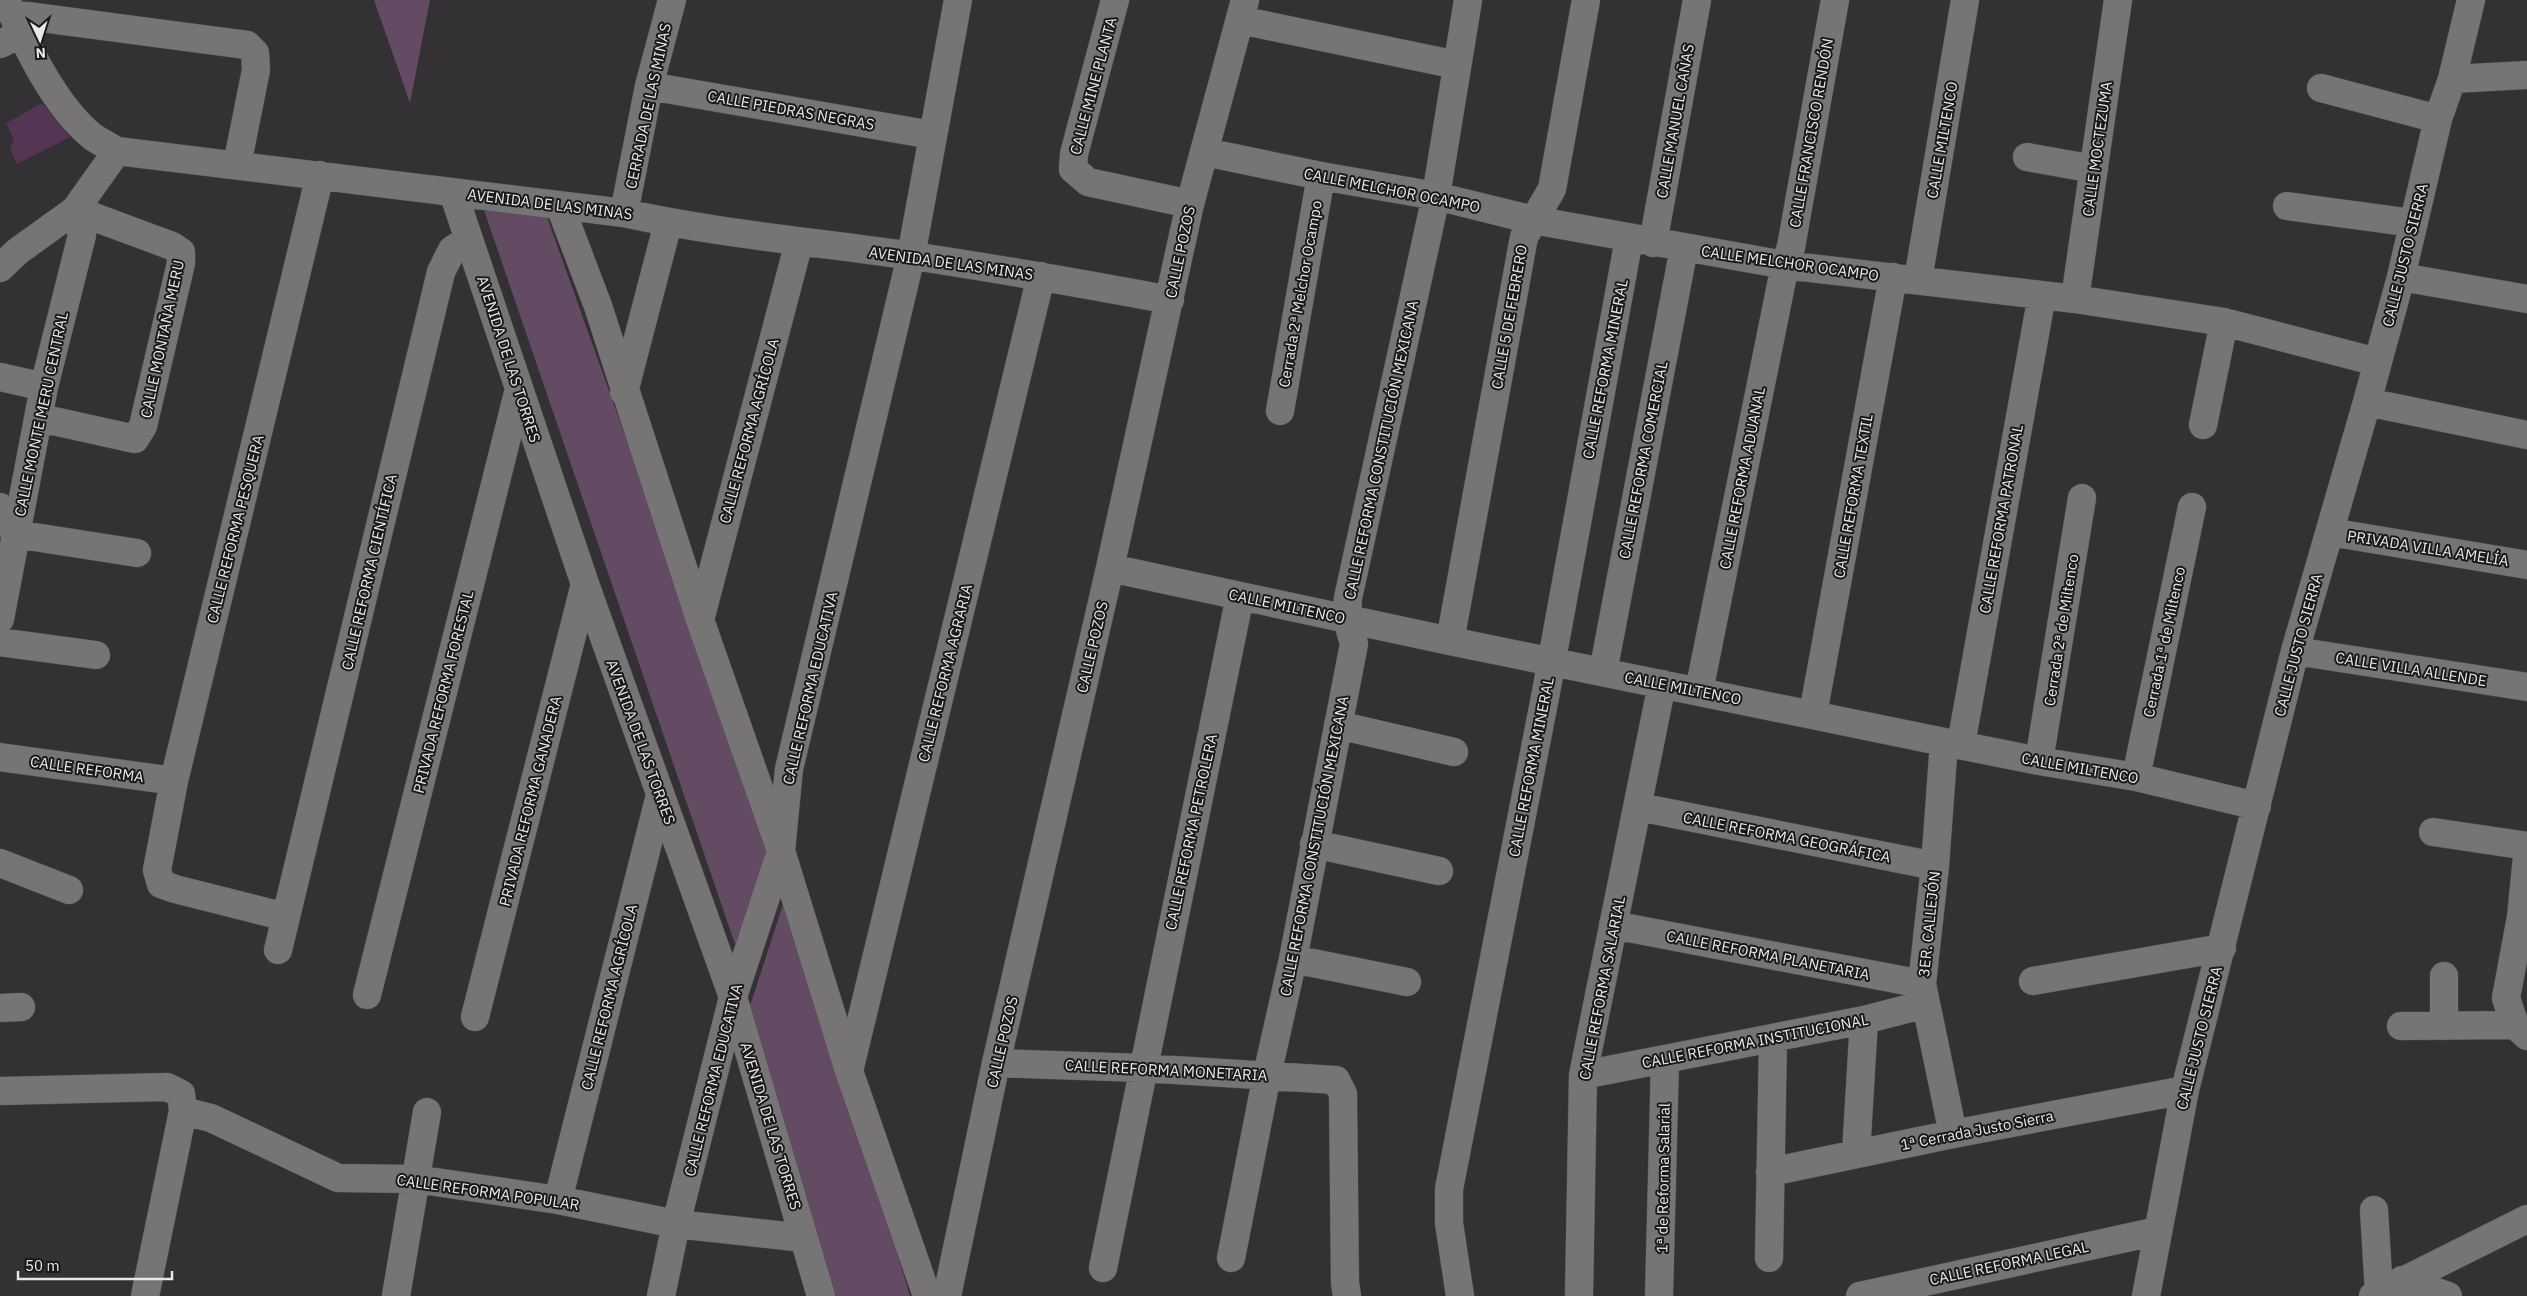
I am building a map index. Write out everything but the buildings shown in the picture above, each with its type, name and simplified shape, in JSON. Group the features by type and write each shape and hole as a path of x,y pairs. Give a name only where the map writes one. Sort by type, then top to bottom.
{"street":[{"name":"CERRADA DE LAS MINAS","path":"624,213 649,86 672,0"},
{"name":"CALLE REFORMA EDUCATIVA","path":"661,1296 676,1224 732,997 781,850 789,769 911,256 958,0"},
{"name":"CALLE MINE PLANTA","path":"1115,0 1074,154 1073,169 1088,182 1190,204"},
{"name":"CALLE REFORMA CONSTITUCIÓN MEXICANA","path":"1231,1258 1267,1075 1293,960 1354,644 1347,619 1348,598 1436,196 1468,0"},
{"name":"CALLE 5 DE FEBRERO","path":"1450,641 1524,236 1552,189 1586,0"},
{"name":"CALLE MANUEL CAÑAS","path":"1641,241 1697,0"},
{"name":"CALLE FRANCISCO RENDÓN","path":"1785,265 1791,247 1835,0"},
{"name":"CALLE MILTENCO","path":"1906,279 1965,0"},
{"name":"CALLE MOCTEZUMA","path":"2074,299 2118,0"},
{"name":"CALLE JUSTO SIERRA","path":"2146,1296 2185,1090 2256,806 2295,651 2401,277 2412,223 2438,119 2452,79 2472,0"},
{"name":"CALLE POZOS","path":"947,1296 996,1063 1110,568 1190,204 1242,10"},
{"path":"1242,10 1457,65"},
{"path":"10,23 248,45 255,53 256,70 237,165"},
{"name":"AVENIDA DE LAS MINAS","path":"10,23 67,110 93,136 117,150 624,213 668,223 911,256 1041,276 1170,300"},
{"path":"2452,79 2527,76"},
{"name":"CALLE PIEDRAS NEGRAS","path":"649,86 932,135"},
{"path":"2321,88 2438,119"},
{"path":"6,253 75,210 117,150"},
{"name":"CALLE MELCHOR OCAMPO","path":"1205,152 1321,176 1436,196 1533,220 1641,241 1785,265 2074,299 2224,322 2377,362"},
{"path":"2027,157 2094,169"},
{"name":"CALLE REFORMA PESQUERA","path":"286,917 161,884 157,870 174,781 320,175"},
{"name":"Cerrada 2ª Melchor Ocampo","path":"1280,411 1321,176"},
{"name":"AVENIDA DE LAS TORRES","path":"453,192 585,584 732,997 821,1296"},
{"path":"560,206 598,306 624,392 700,620 781,850 848,1071 927,1296"},
{"path":"2287,206 2412,223"},
{"name":"CALLE MONTE MERU CENTRAL","path":"0,619 15,534 40,418 44,388 82,235 75,210"},
{"name":"CALLE MONTAÑA MERU","path":"40,418 135,439 143,426 181,263 181,252 172,246 75,210"},
{"path":"624,392 668,223"},
{"name":"CALLE REFORMA CIENTÍFICA","path":"278,950 441,272 452,250 470,239"},
{"name":"CALLE REFORMA MINERAL","path":"1460,1296 1449,1224 1449,1189 1551,662 1641,241"},
{"name":"CALLE REFORMA AGRÍCOLA","path":"700,620 799,242"},
{"name":"CALLE REFORMA COMERCIAL","path":"1603,672 1684,248"},
{"name":"CALLE REFORMA ADUANAL","path":"1699,691 1785,265"},
{"name":"CALLE REFORMA AGRARIA","path":"848,1071 1041,276"},
{"path":"2401,277 2527,299"},
{"name":"CALLE REFORMA TEXTIL","path":"1813,714 1906,279"},
{"name":"CALLE REFORMA PATRONAL","path":"1953,743 2042,295"},
{"path":"2203,425 2224,322"},
{"path":"0,377 44,388"},
{"name":"PRIVADA REFORMA FORESTAL","path":"367,994 519,389"},
{"path":"2367,402 2527,435"},
{"name":"Cerrada 2ª de Miltenco","path":"2040,761 2082,498"},
{"path":"0,507 15,534 138,553"},
{"name":"Cerrada 1ª de Miltenco","path":"2136,777 2192,507"},
{"name":"PRIVADA VILLA AMELÍA","path":"2330,532 2527,565"},
{"name":"CALLE MILTENCO","path":"1110,568 1551,662 2040,761 2136,777 2256,806"},
{"name":"PRIVADA REFORMA GANADERA","path":"475,1017 585,584"},
{"name":"CALLE REFORMA PETROLERA","path":"1103,1268 1142,1068 1240,596"},
{"path":"0,642 96,655"},
{"name":"CALLE VILLA ALLENDE","path":"2295,651 2527,687"},
{"name":"CALLE REFORMA SALARIAL","path":"1579,1296 1583,1075 1639,807 1662,684"},
{"path":"1338,726 1454,752"},
{"name":"3ER. CALLEJÓN","path":"1953,743 1935,866 1924,994 1953,1134"},
{"name":"CALLE REFORMA","path":"0,757 174,781"},
{"name":"CALLE REFORMA AGRÍCOLA","path":"558,1200 660,795"},
{"name":"CALLE REFORMA GEOGRÁFICA","path":"1639,807 1935,866"},
{"path":"2433,832 2527,846"},
{"path":"1314,844 1439,871"},
{"path":"2401,1026 2521,1030 2506,998 2524,917 2527,856"},
{"path":"0,863 69,890"},
{"name":"CALLE REFORMA PLANETARIA","path":"1613,925 1924,994"},
{"path":"2033,981 2222,948"},
{"path":"1293,960 1407,982"},
{"path":"2444,976 2444,1026"},
{"name":"CALLE REFORMA INSTITUCIONAL","path":"1583,1075 1864,1020 1924,994"},
{"path":"1856,1154 1864,1020"},
{"path":"1769,1258 1773,1038"},
{"name":"1ª de Reforma Salarial","path":"1660,1296 1665,1060"},
{"name":"CALLE REFORMA MONETARIA","path":"996,1063 1142,1068 1336,1080 1344,1094 1345,1283 1347,1296"},
{"path":"0,1091 167,1087 181,1094 183,1111 145,1296"},
{"name":"1ª Cerrada Justo Sierra","path":"1770,1172 1953,1134 2185,1090"},
{"name":"CALLE REFORMA POPULAR","path":"183,1111 211,1118 338,1178 415,1179 558,1200 676,1224 804,1238"},
{"path":"396,1296 427,1112"},
{"path":"2374,1210 2389,1291"},
{"path":"2389,1291 2527,1219"},
{"name":"CALLE REFORMA LEGAL","path":"1860,1296 2158,1231"},
{"path":"2389,1291 2448,1296"}],"shaded area":[{"path":"374,0 430,0 410,103"},
{"path":"484,210 547,217 772,847 738,953"},
{"path":"788,889 910,1296 835,1296 748,1012"}]}
